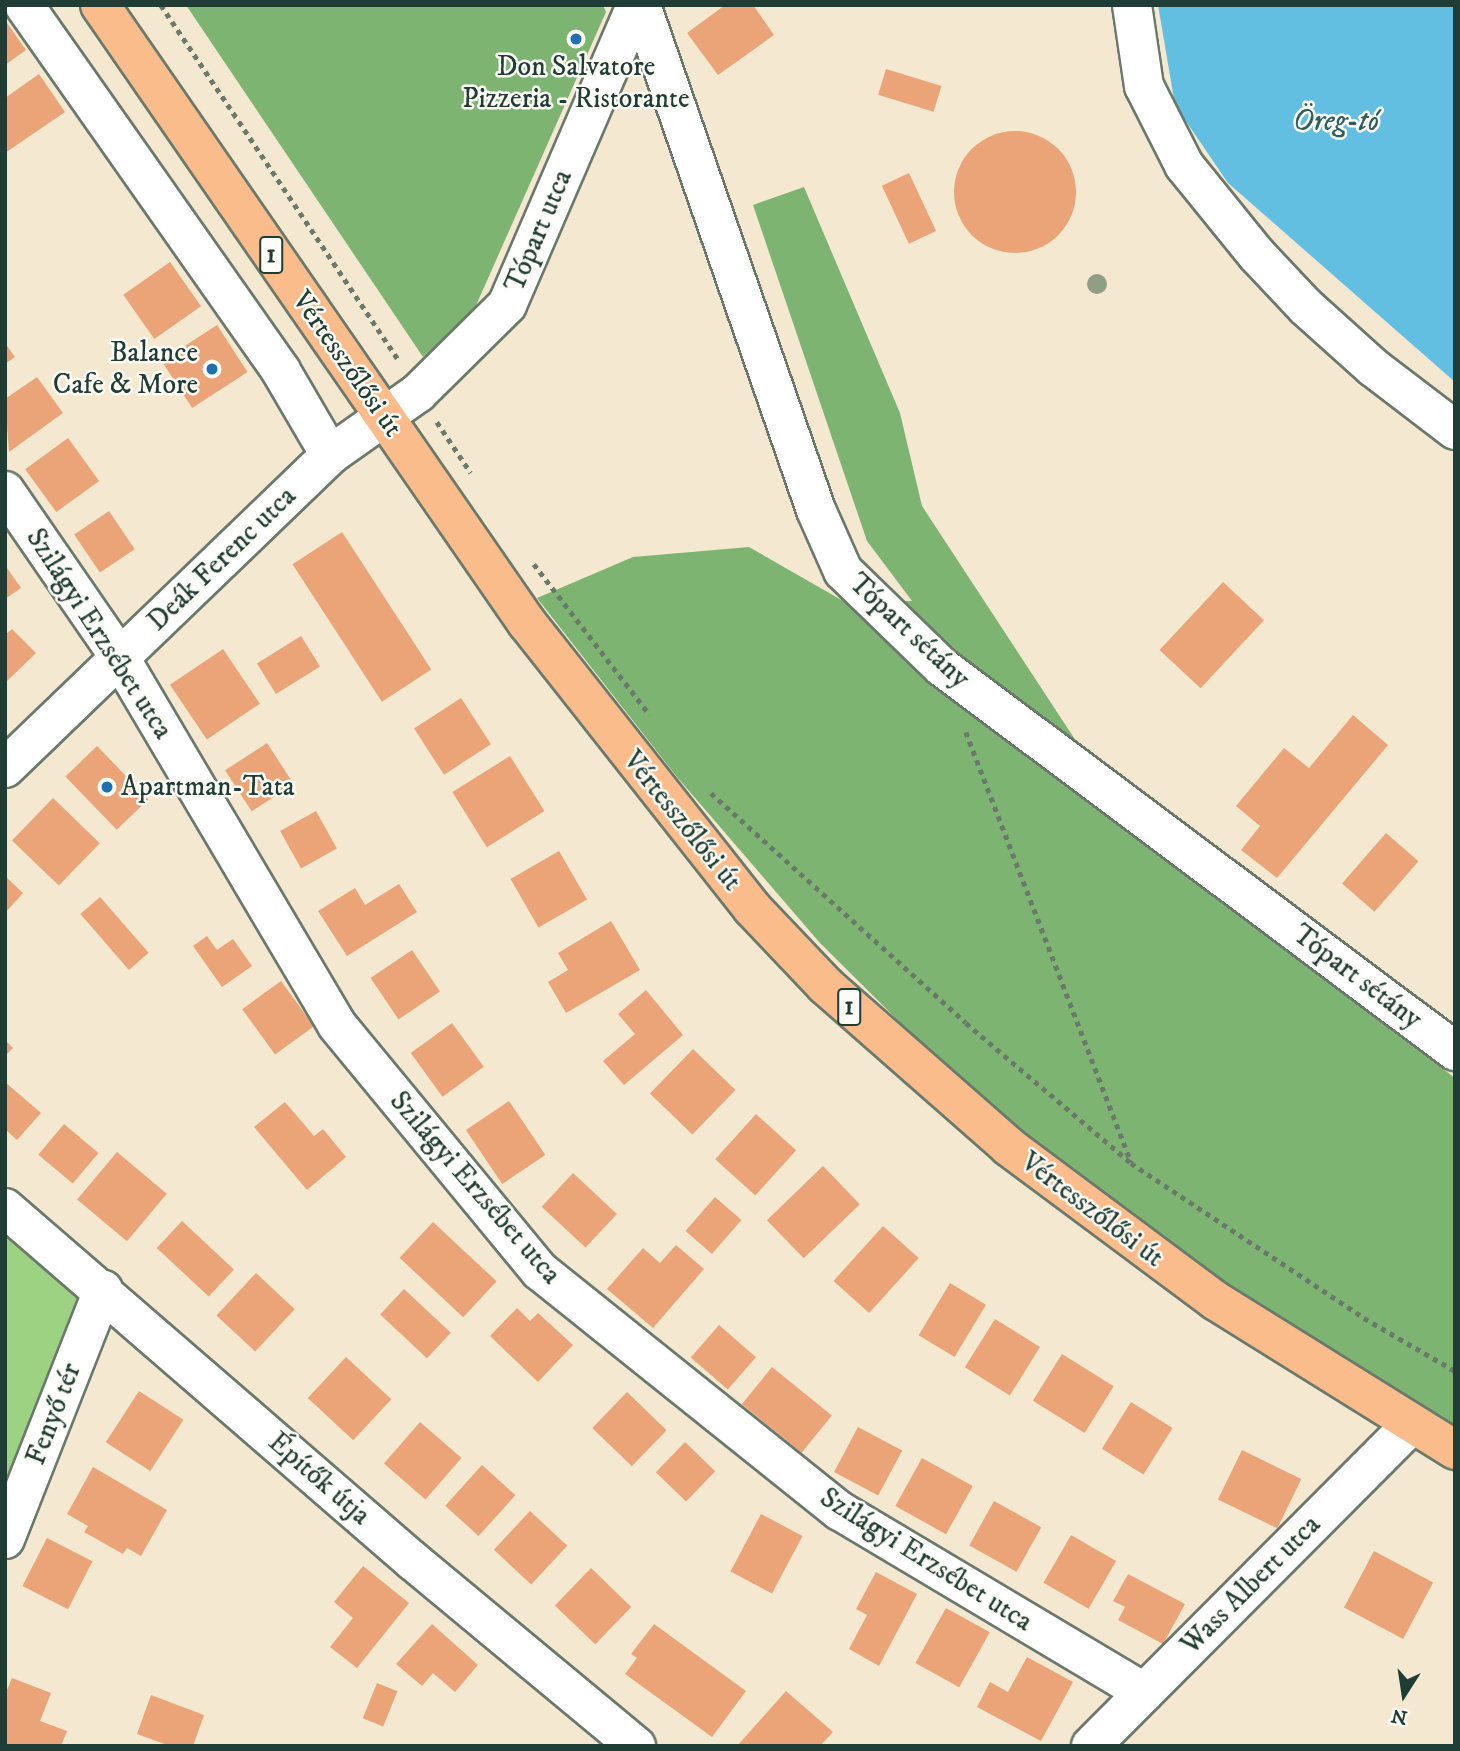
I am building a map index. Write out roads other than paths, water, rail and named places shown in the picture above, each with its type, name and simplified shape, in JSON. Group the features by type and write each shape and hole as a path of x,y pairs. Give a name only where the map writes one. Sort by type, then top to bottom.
{"main road":[{"name":"Vértesszőlősi út","path":"100,5 385,417 590,706 752,908 825,985 1008,1146 1216,1301 1455,1450"}],"street":[{"name":"Vértesszőlősi út","path":"24,5 281,371 330,455"},
{"name":"Tópart utca","path":"385,417 418,393 507,305 639,5"},
{"name":"Tópart sétány","path":"639,5 816,510 843,571 942,667 1455,1051"},
{"path":"1132,5 1144,86 1184,165 1257,255 1306,307 1374,368 1455,430"},
{"name":"Deák Ferenc utca","path":"5,768 330,455 385,417"},
{"name":"Szilágyi Erzsébet utca","path":"5,491 120,658 337,1025 540,1271 840,1511 1144,1692"},
{"name":"Építők útja","path":"5,1208 103,1290 413,1561 636,1746"},
{"name":"Fenyő tér","path":"5,1539 103,1290"},
{"name":"Wass Albert utca","path":"1091,1746 1412,1424"}],"water":[{"name":"Öreg-tó","path":"1158,5 1455,5 1455,382 1228,183 1175,105"}],"place":[{"name":"Don Salvatore Pizzeria - Ristorante","path":"576,39"},
{"name":"Balance Cafe & More","path":"212,369"},
{"name":"Apartman-Tata","path":"107,787"}]}
